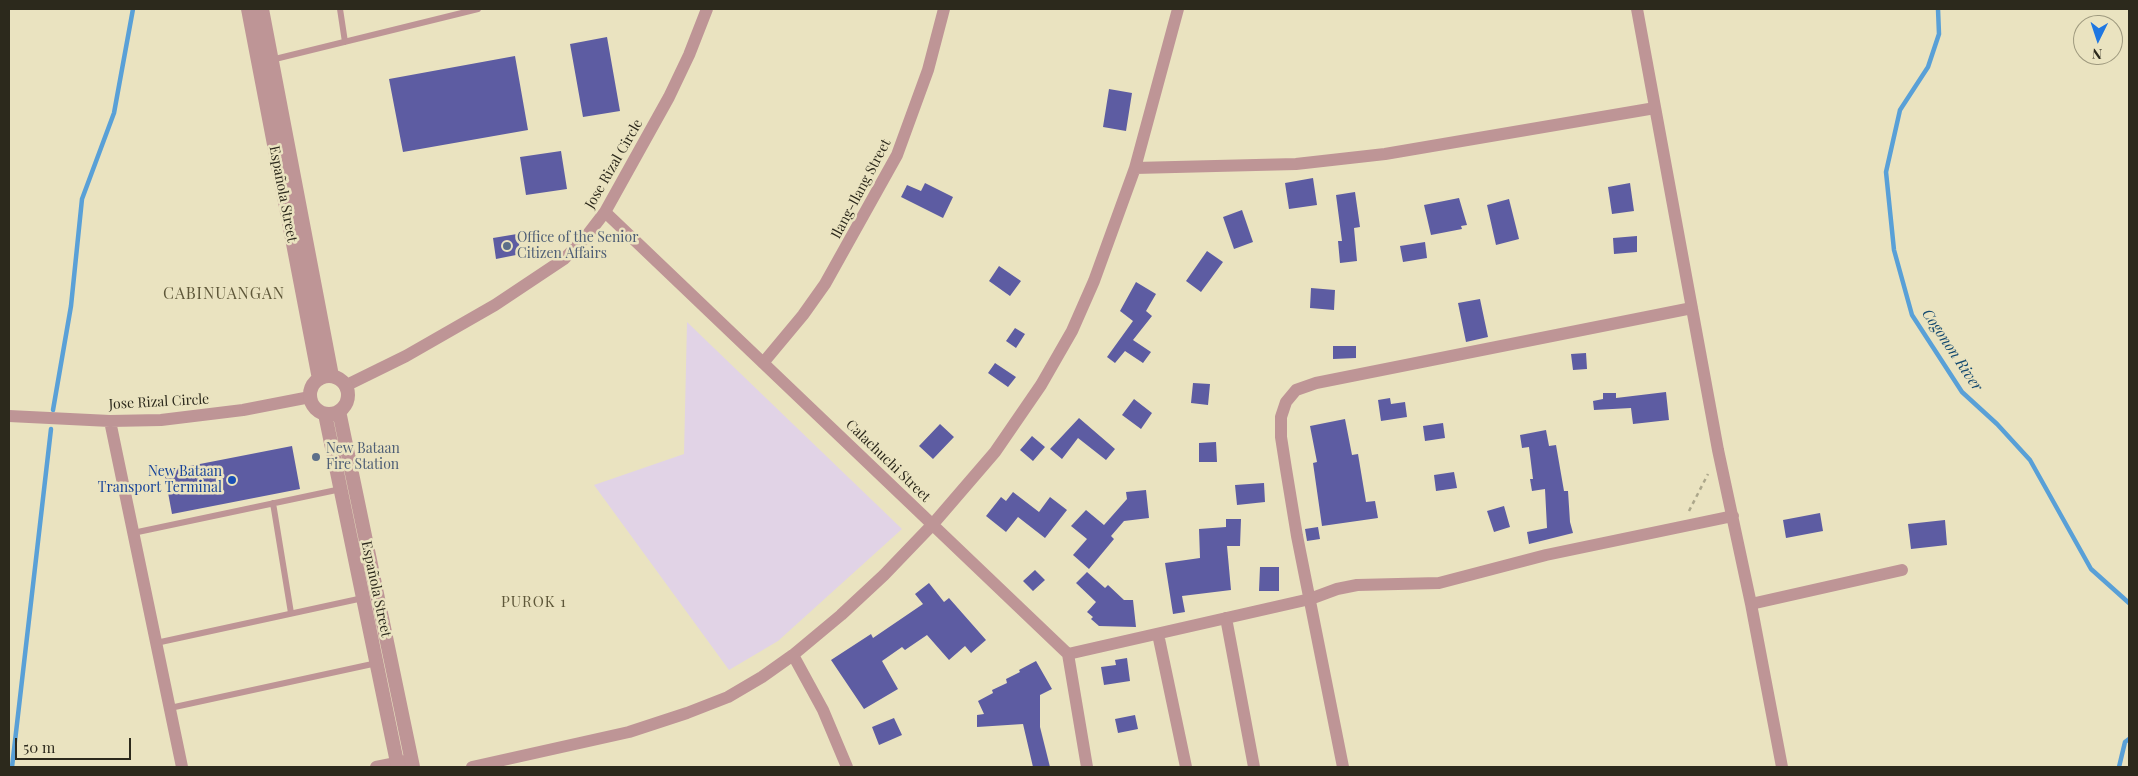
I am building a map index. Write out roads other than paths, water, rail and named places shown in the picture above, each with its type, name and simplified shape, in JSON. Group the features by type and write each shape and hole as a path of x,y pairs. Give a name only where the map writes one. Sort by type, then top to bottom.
{"street":[{"name":"Española Street","path":"248,9 265,61 326,378"},
{"name":"Española Street","path":"262,9 265,61"},
{"name":"Jose Rizal Circle","path":"345,386 446,334 536,279 564,259 585,238 604,212 669,97 690,55 707,9"},
{"name":"Ilang-Ilang Street","path":"763,363 804,315 825,284 897,155 928,70 944,9"},
{"path":"472,767 588,742 687,713 728,697 762,677 792,655 884,575 933,524 995,452 1042,385 1072,331 1094,281 1135,168 1178,9"},
{"path":"1637,9 1692,308 1782,767"},
{"path":"1135,168 1296,164 1385,154 1655,108"},
{"name":"Calachuchi Street","path":"604,212 1068,654"},
{"path":"1343,767 1297,536 1282,438 1281,417 1286,402 1296,390 1316,383 1692,308"},
{"path":"326,378 345,386 348,397 343,407 332,412 314,408 310,396 312,386 326,378"},
{"name":"Jose Rizal Circle","path":"9,416 110,421 161,420 211,415 310,396"},
{"name":"Española Street","path":"332,412 341,489 363,598 384,662"},
{"name":"Española Street","path":"332,412 405,764"},
{"path":"110,421 182,767"},
{"path":"1088,767 1068,654 1310,599 1357,585 1439,582 1546,555 1732,516"},
{"path":"1751,604 1902,570"},
{"path":"1226,618 1254,767"},
{"path":"1158,634 1186,767"},
{"path":"792,655 823,710 847,767"},
{"path":"376,767 405,764"}],"lane":[{"path":"340,9 345,42"},
{"path":"265,61 478,9"},
{"path":"134,533 341,489"},
{"path":"273,503 291,613"},
{"path":"156,643 363,598"},
{"path":"170,708 384,662"}],"waterway":[{"path":"53,410 71,306 82,199 114,113 133,9"},
{"name":"Cogonon River","path":"1938,9 1939,34 1928,67 1900,110 1886,172 1894,250 1912,315 1962,392 1997,424 2030,460 2091,569 2129,603"},
{"path":"12,767 51,429"},
{"name":"Cogonon River","path":"2119,767 2125,742 2129,739"}],"place":[{"name":"Office of the Senior Citizen Affairs","path":"507,246"},
{"name":"New Bataan Fire Station","path":"316,457"},
{"name":"New Bataan Transport Terminal","path":"232,480"}],"district":[{"name":"CABINUANGAN","path":"224,294"},
{"name":"PUROK 1","path":"534,602"}]}
